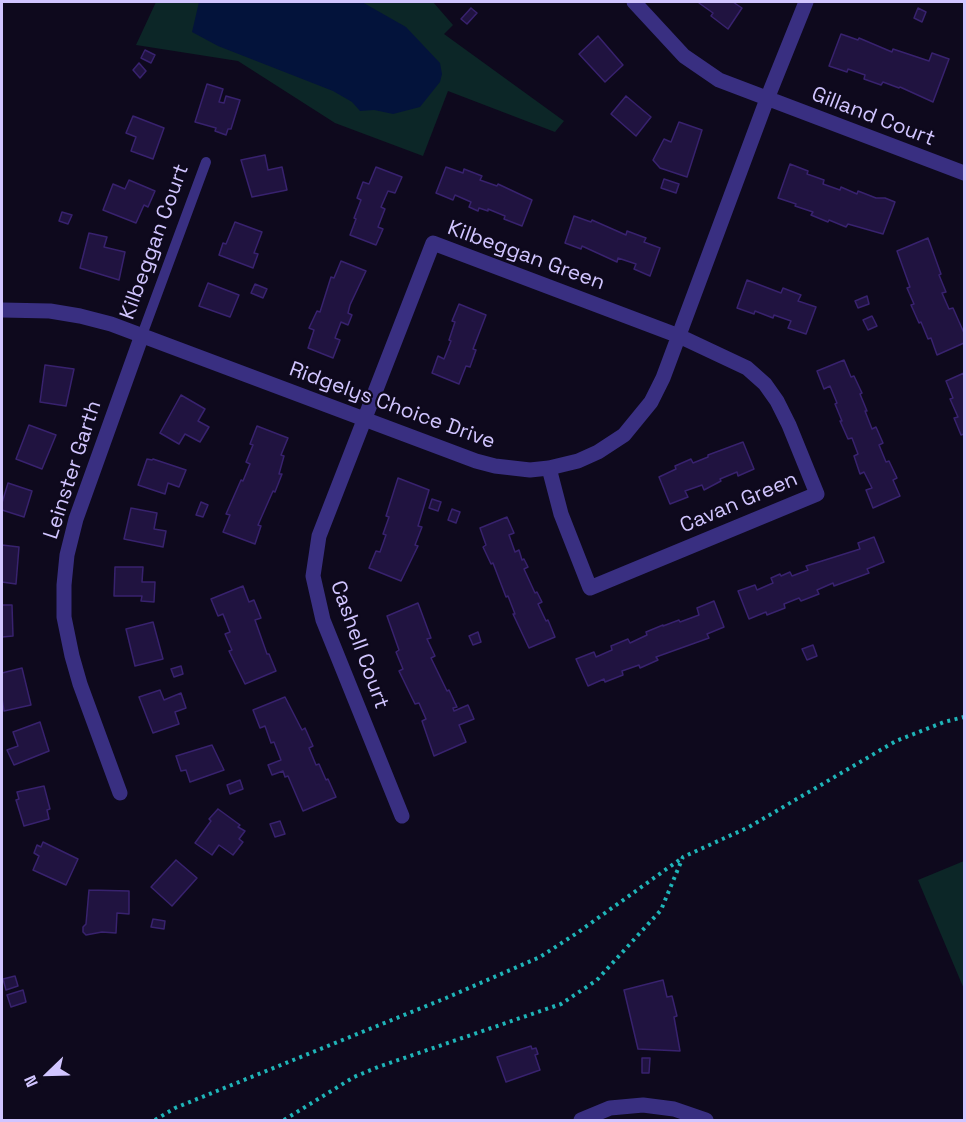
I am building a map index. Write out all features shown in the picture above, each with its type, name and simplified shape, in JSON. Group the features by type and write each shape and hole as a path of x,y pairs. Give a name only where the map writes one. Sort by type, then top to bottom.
{"street":[{"name":"Gilland Court","path":"634,2 684,56 719,80 964,173"},
{"name":"Ridgelys Choice Drive","path":"2,310 50,311 80,316 142,335 495,466 530,470 549,468 588,456 624,435 651,402 663,378 767,99 806,2"},
{"name":"Kilbeggan Green","path":"363,418 433,243 679,336"},
{"name":"Leinster Garth","path":"120,793 72,656 64,616 64,585 67,555 76,519 142,335"},
{"name":"Cavan Green","path":"549,468 561,514 590,588 817,494 789,424 765,384 747,368 679,336"},
{"name":"Cashell Court","path":"363,418 319,536 313,576 323,620 402,816"},
{"path":"581,1120 610,1108 643,1105 674,1109 706,1120"}],"lane":[{"name":"Kilbeggan Court","path":"142,335 206,162"}],"path":[{"path":"155,1120 175,1108 446,998 540,957 683,857 759,822 896,741 944,722 964,717"},
{"path":"284,1120 354,1077 561,1004 597,980 661,910 683,857"}],"green space":[{"path":"156,2 433,2 453,25 444,34 564,121 555,132 448,91 423,156 335,123 238,61 136,45"},
{"path":"964,861 964,989 918,880"}],"water":[{"path":"199,2 362,2 406,27 440,63 442,74 440,82 420,107 393,114 374,110 360,111 352,102 333,91 218,46 192,32"}],"building":[{"path":"700,2 733,2 742,8 728,29 711,16 713,13"},
{"path":"471,8 477,13 467,24 461,19"},
{"path":"918,8 926,12 922,22 914,18"},
{"path":"841,34 858,40 859,38 892,52 893,49 929,61 932,53 949,59 933,102 900,87 883,82 881,85 864,79 865,75 848,69 847,72 829,66"},
{"path":"598,36 623,65 605,82 579,54"},
{"path":"145,50 155,55 151,63 141,58"},
{"path":"139,63 146,71 140,78 133,70"},
{"path":"207,84 223,89 219,102 224,103 226,96 240,100 231,129 228,129 226,135 215,131 216,128 195,122"},
{"path":"626,96 651,117 636,136 611,114"},
{"path":"133,116 164,128 153,159 131,151 136,137 126,133"},
{"path":"679,122 702,130 687,177 660,168 653,160 664,139 671,142"},
{"path":"265,155 268,170 282,167 287,190 252,197 241,160"},
{"path":"790,164 808,171 807,174 824,180 823,184 895,202 883,234 848,224 846,227 829,220 828,222 811,215 813,212 778,198"},
{"path":"376,167 402,177 395,193 388,191 381,207 385,209 378,227 383,229 376,245 350,235 361,200 357,198 363,182 369,184"},
{"path":"446,167 463,173 464,169 482,176 480,180 497,186 498,184 532,200 522,226 488,209 488,211 479,208 478,211 469,207 471,202 455,195 453,200 436,193"},
{"path":"664,179 679,184 676,193 661,188"},
{"path":"129,180 155,191 148,207 144,205 136,223 103,210 113,184 125,189"},
{"path":"62,212 72,215 68,224 59,221"},
{"path":"574,216 591,222 592,220 626,235 627,231 646,238 644,242 660,248 650,276 634,269 636,264 618,258 617,262 582,246 581,249 565,243"},
{"path":"235,222 262,232 254,253 258,254 253,268 219,255"},
{"path":"89,233 107,237 104,247 125,252 119,280 80,268"},
{"path":"928,238 946,292 942,293 949,309 953,308 964,333 964,343 937,355 931,338 928,339 911,305 914,304 907,288 910,287 897,251"},
{"path":"341,261 366,271 350,305 348,313 352,315 348,325 341,322 335,338 340,340 333,358 308,348 314,330 309,328 317,311 320,312 331,277 334,278"},
{"path":"747,280 781,293 783,288 801,295 798,301 816,307 806,334 788,328 791,321 774,315 773,318 755,311 754,314 737,308"},
{"path":"208,283 239,295 230,317 199,306"},
{"path":"255,284 267,289 263,298 251,293"},
{"path":"867,296 869,304 858,308 855,301"},
{"path":"459,304 486,315 473,349 476,350 470,367 466,366 459,384 432,373 438,356 444,359 455,322 452,321"},
{"path":"872,316 877,326 868,330 863,320"},
{"path":"844,360 851,377 854,376 862,393 860,394 872,429 876,427 883,443 879,445 886,462 889,461 897,478 893,480 900,496 873,508 866,490 872,488 864,472 860,474 854,456 858,454 852,438 848,439 840,421 842,421 835,404 837,403 830,386 824,389 817,371"},
{"path":"45,365 74,369 66,406 40,402"},
{"path":"964,373 964,434 961,435 954,418 958,417 950,399 953,398 946,381"},
{"path":"181,395 205,409 198,421 209,427 200,442 185,434 179,444 160,433"},
{"path":"29,425 56,435 42,469 16,459"},
{"path":"257,426 288,438 281,455 284,456 279,474 282,474 258,525 261,526 255,544 223,532 230,515 226,514 250,464 246,462"},
{"path":"743,442 754,469 738,476 737,472 720,479 721,481 704,490 702,485 685,491 688,497 670,504 659,477 691,459 693,463"},
{"path":"147,459 186,470 179,487 168,483 165,494 138,485"},
{"path":"398,478 429,490 418,526 422,527 415,545 418,546 401,581 369,568 376,551 380,552 386,535 383,534 389,517 386,516"},
{"path":"8,483 32,491 24,517 2,510"},
{"path":"432,499 441,502 438,511 429,508"},
{"path":"201,502 208,505 203,517 196,515"},
{"path":"131,508 157,513 154,529 166,531 163,547 124,539"},
{"path":"452,509 460,512 456,523 448,520"},
{"path":"507,517 514,533 509,535 515,552 519,550 522,560 524,559 528,567 524,569 535,593 537,592 542,602 538,604 555,637 529,648 493,563 491,564 483,547 486,545 480,528"},
{"path":"874,537 884,562 867,569 869,573 834,586 833,583 817,590 819,594 801,601 799,598 784,604 785,608 749,619 738,591 755,585 757,590 773,583 771,578 780,574 781,576 790,572 792,576 808,570 806,566 860,549 858,543"},
{"path":"2,545 19,547 16,584 2,582"},
{"path":"115,567 143,567 142,582 155,582 154,602 141,601 142,596 114,596"},
{"path":"243,586 249,602 254,600 261,618 255,620 267,654 276,671 245,684 229,651 232,650 225,634 230,632 223,614 218,616 211,599"},
{"path":"714,601 724,627 707,634 709,638 656,657 658,660 640,668 639,665 622,671 623,675 605,682 604,679 588,686 576,659 594,652 596,657 612,650 611,646 628,639 630,643 647,635 646,632 663,625 699,615 697,608"},
{"path":"418,603 431,638 427,639 435,656 431,658 457,707 453,708 454,711 468,705 474,719 459,725 466,742 434,756 422,721 426,719 419,703 415,704 399,671 403,669 396,652 399,650 387,616"},
{"path":"2,605 12,605 13,636 2,637"},
{"path":"153,622 163,659 135,666 126,629"},
{"path":"478,632 481,642 473,645 469,636"},
{"path":"813,645 817,656 807,660 802,649"},
{"path":"181,666 183,674 174,677 171,669"},
{"path":"22,668 31,705 4,711 2,673"},
{"path":"160,690 164,700 181,693 186,708 175,712 179,724 153,733 139,697"},
{"path":"285,697 302,730 305,728 313,746 309,748 316,765 319,764 336,797 303,811 288,776 285,777 283,771 272,775 268,765 281,760 274,742 271,743 265,726 260,728 253,710"},
{"path":"40,722 49,751 14,765 7,750 18,746 13,732"},
{"path":"212,745 224,770 190,782 186,770 181,771 176,756"},
{"path":"240,780 243,789 230,794 227,785"},
{"path":"44,786 50,809 47,810 49,819 24,826 16,800 19,799 17,792"},
{"path":"218,809 245,831 239,839 243,842 233,855 219,845 212,855 195,843 211,821 209,819"},
{"path":"280,821 285,834 275,837 270,824"},
{"path":"43,842 78,859 66,885 33,870 39,856 34,853 37,845 41,847"},
{"path":"176,860 197,878 172,906 151,887"},
{"path":"89,890 129,891 129,914 117,913 116,933 102,932 86,935 83,932 86,924"},
{"path":"153,919 165,921 164,929 151,927"},
{"path":"15,976 18,986 6,990 3,979"},
{"path":"663,980 667,997 672,996 677,1016 674,1017 680,1051 638,1049 624,990"},
{"path":"23,990 26,1002 11,1007 7,995"},
{"path":"531,1046 532,1049 536,1048 538,1054 535,1055 540,1070 506,1082 497,1057"},
{"path":"642,1058 650,1058 649,1073 642,1073"}]}
